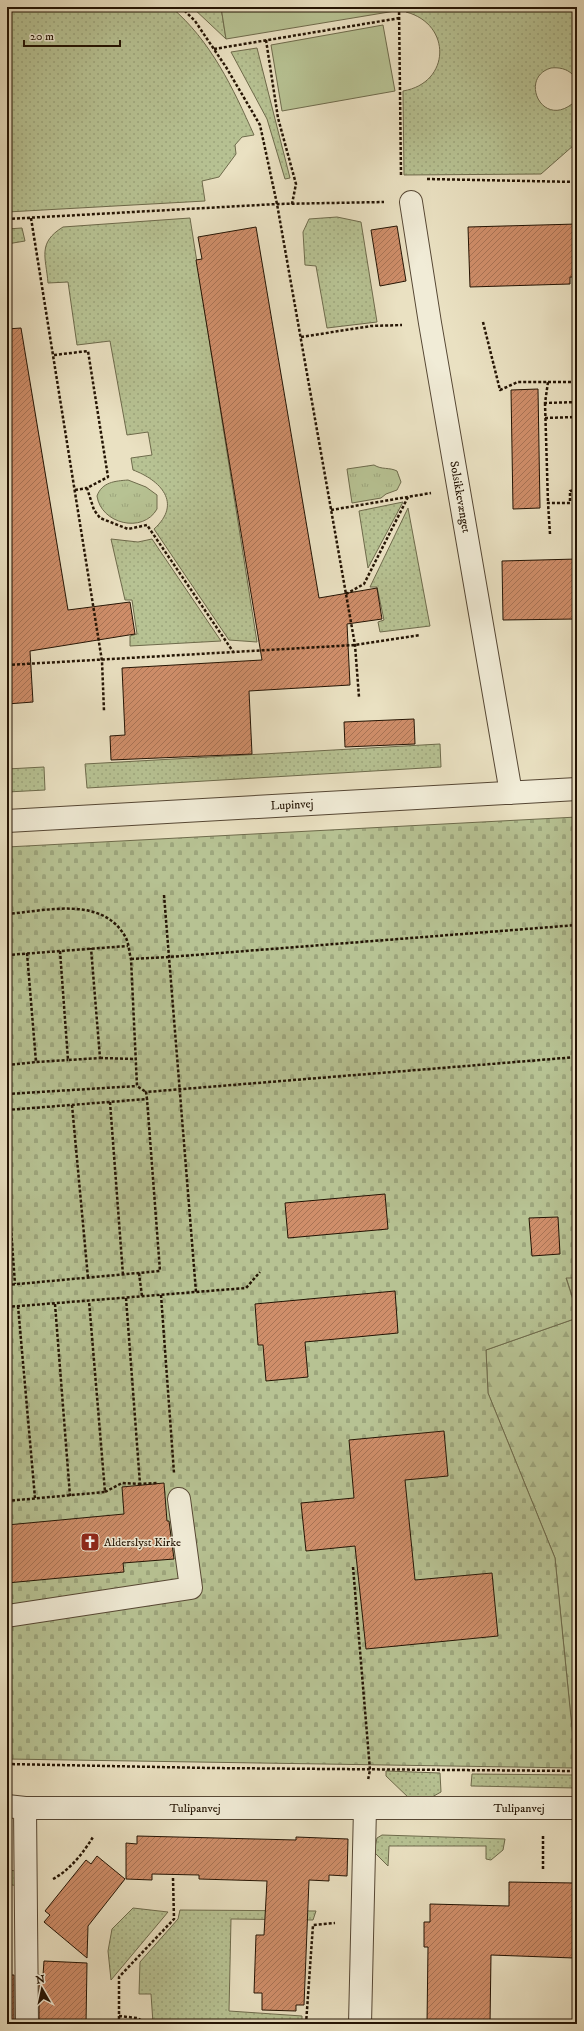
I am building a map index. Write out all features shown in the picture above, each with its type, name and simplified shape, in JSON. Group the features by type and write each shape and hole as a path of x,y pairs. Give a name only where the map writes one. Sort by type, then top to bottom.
{"street":[{"name":"Solsikkevænget","path":"411,202 430,323 511,793"},
{"name":"Lupinvej","path":"7,821 577,789"},
{"path":"7,1616 190,1588 180,1499"},
{"name":"Tulipanvej","path":"27,2024 26,1891 16,1807 577,1808"},
{"path":"360,2024 365,1808"}],"path":[{"path":"182,7 195,21 214,49 260,125 277,204 355,645 359,697"},
{"path":"399,7 401,179 408,179"},
{"path":"214,49 400,18"},
{"path":"266,40 278,118 296,184 292,204"},
{"path":"424,179 577,182"},
{"path":"7,219 277,204 385,202"},
{"path":"31,218 102,661 104,711"},
{"path":"483,322 500,390 518,382 577,382"},
{"path":"301,337 371,326 430,323"},
{"path":"54,356 88,351 108,476 87,488 75,490"},
{"path":"548,382 545,402 545,418 550,534"},
{"path":"545,402 577,402"},
{"path":"545,418 574,417 577,472"},
{"path":"87,488 94,510 100,518 128,530 147,525 234,653"},
{"path":"331,510 459,489"},
{"path":"548,503 570,503 570,491 577,490"},
{"path":"346,594 364,584 408,497"},
{"path":"7,666 355,645 420,635"},
{"path":"164,895 196,1292"},
{"path":"7,914 78,908 97,912 114,922 126,938 131,959 137,1086"},
{"path":"131,959 577,925"},
{"path":"7,955 128,946"},
{"path":"91,948 100,1058"},
{"path":"60,951 68,1060"},
{"path":"27,953 36,1062"},
{"path":"7,1094 137,1086 146,1092 180,1090 577,1057"},
{"path":"7,1065 100,1058 136,1060"},
{"path":"7,1285 160,1271 146,1092"},
{"path":"7,1110 147,1099"},
{"path":"110,1102 123,1275"},
{"path":"72,1104 88,1278"},
{"path":"7,1174 15,1284"},
{"path":"7,1307 246,1288 260,1272"},
{"path":"139,1273 142,1296"},
{"path":"161,1295 174,1474"},
{"path":"126,1298 140,1484"},
{"path":"89,1301 105,1492"},
{"path":"55,1304 70,1496"},
{"path":"18,1306 34,1498"},
{"path":"7,1501 105,1492 122,1483 161,1483"},
{"path":"353,1567 370,1770 365,1808"},
{"path":"7,1764 370,1770 577,1771"},
{"path":"26,1891 60,1875 74,1861 89,1843 98,1826 100,1808"},
{"path":"543,1869 544,1808"},
{"path":"119,2024 119,1977 174,1919 173,1878"},
{"path":"306,2024 313,1925 362,1920"},
{"path":"119,2016 137,2018 148,2024"}],"green space":[{"path":"7,7 171,7 198,35 220,66 254,135 242,137 235,145 236,154 219,177 202,181 205,201 7,212"},
{"path":"192,7 221,7 226,39"},
{"path":"221,7 394,7 395,11 226,39"},
{"path":"405,7 573,7 573,36 577,40 577,69 572,74 563,69 557,68 551,68 541,73 536,81 535,90 543,106 551,110 561,110 572,104 577,109 577,137 573,141 574,145 541,174 404,175 403,91 419,86 430,77 437,66 440,53 438,40 432,28 421,19 406,12"},
{"path":"383,25 395,91 282,111 271,45"},
{"path":"257,48 290,178 285,179 267,119 231,52"},
{"path":"337,217 361,222 377,322 327,328 316,266 305,265 303,232 309,219"},
{"path":"190,218 257,642 229,640 154,529 163,519 167,510 167,502 159,486 143,474 133,470 131,458 152,455 148,432 127,435 110,341 77,345 68,282 48,283 45,258 46,245 49,239 63,227"},
{"path":"22,228 25,241 7,244 7,229"},
{"path":"374,465 397,471 401,482 397,490 386,494 381,498 352,503 347,469"},
{"path":"128,480 146,487 157,495 157,509 151,517 133,523 123,522 114,519 100,506 97,496 102,488 110,483"},
{"path":"403,502 368,568 359,511"},
{"path":"408,508 430,626 380,632 378,622 384,620 377,587 370,587"},
{"path":"111,539 138,542 152,539 221,641 130,646 130,636 137,634 132,600 125,600"},
{"path":"440,744 441,767 87,788 85,764"},
{"path":"44,767 45,790 7,792 7,769"},
{"path":"577,817 577,1278 566,1278 577,1312 577,1318 486,1350 488,1393 555,1558 576,1768 7,1759 7,847"},
{"path":"566,1277 577,1278 577,1312"},
{"path":"577,1318 576,1768 555,1558 488,1393 486,1350"},
{"path":"386,1771 440,1773 441,1792 432,1797 410,1799 386,1776"},
{"path":"472,1774 577,1775 577,1788 471,1786"},
{"path":"382,1835 505,1839 503,1850 491,1860 486,1859 486,1846 389,1846 388,1866 374,1852 377,1838"},
{"path":"7,1870 17,1871 18,1886 7,1884"},
{"path":"133,1908 168,1912 111,1980 108,1951 112,1929"},
{"path":"180,1910 316,1911 313,1920 231,1919 229,2011 302,2016 302,2024 153,2023 151,1994 139,1994 140,1962 178,1919"}],"building":[{"path":"577,224 577,277 570,277 570,284 470,287 468,227"},
{"path":"397,226 406,281 380,286 371,230"},
{"path":"256,227 319,598 377,588 382,619 347,624 350,685 249,691 252,754 111,760 110,736 125,735 122,668 262,660 196,260 202,259 198,237"},
{"path":"21,328 68,610 130,602 135,634 30,651 33,702 7,704 7,329"},
{"path":"538,389 540,508 513,509 511,390"},
{"path":"577,559 577,619 503,620 502,561"},
{"path":"414,719 415,744 345,747 344,722"},
{"path":"385,1194 388,1229 288,1238 285,1203"},
{"path":"558,1217 560,1254 532,1256 529,1218"},
{"path":"395,1291 398,1333 305,1342 308,1377 266,1381 263,1345 258,1345 255,1304"},
{"path":"444,1431 448,1476 405,1480 415,1580 492,1573 498,1636 366,1649 355,1546 306,1551 301,1503 354,1498 349,1440"},
{"name":"Alderslyst Kirke","path":"164,1483 167,1521 169,1521 174,1559 123,1563 124,1572 7,1583 7,1525 124,1514 122,1487"},
{"path":"137,1836 296,1840 296,1837 348,1839 347,1876 329,1875 329,1881 309,1880 304,2005 296,2005 296,2011 262,2010 262,1993 254,1993 256,1935 264,1935 267,1881 199,1879 199,1875 152,1874 152,1880 126,1879 126,1843 137,1844"},
{"path":"97,1856 125,1879 88,1926 87,1958 44,1922 50,1915 45,1911 86,1860 91,1864"},
{"path":"509,1882 575,1883 574,1919 577,1919 577,1950 574,1950 574,1958 491,1955 490,2024 427,2024 428,1947 424,1947 424,1922 430,1922 430,1904 509,1906"},
{"path":"44,1961 87,1963 86,2024 39,2024 39,1975 43,1975"},
{"path":"7,1975 14,1975 14,2024 7,2024"}],"place":[{"name":"Alderslyst Kirke","path":"90,1542"}]}
